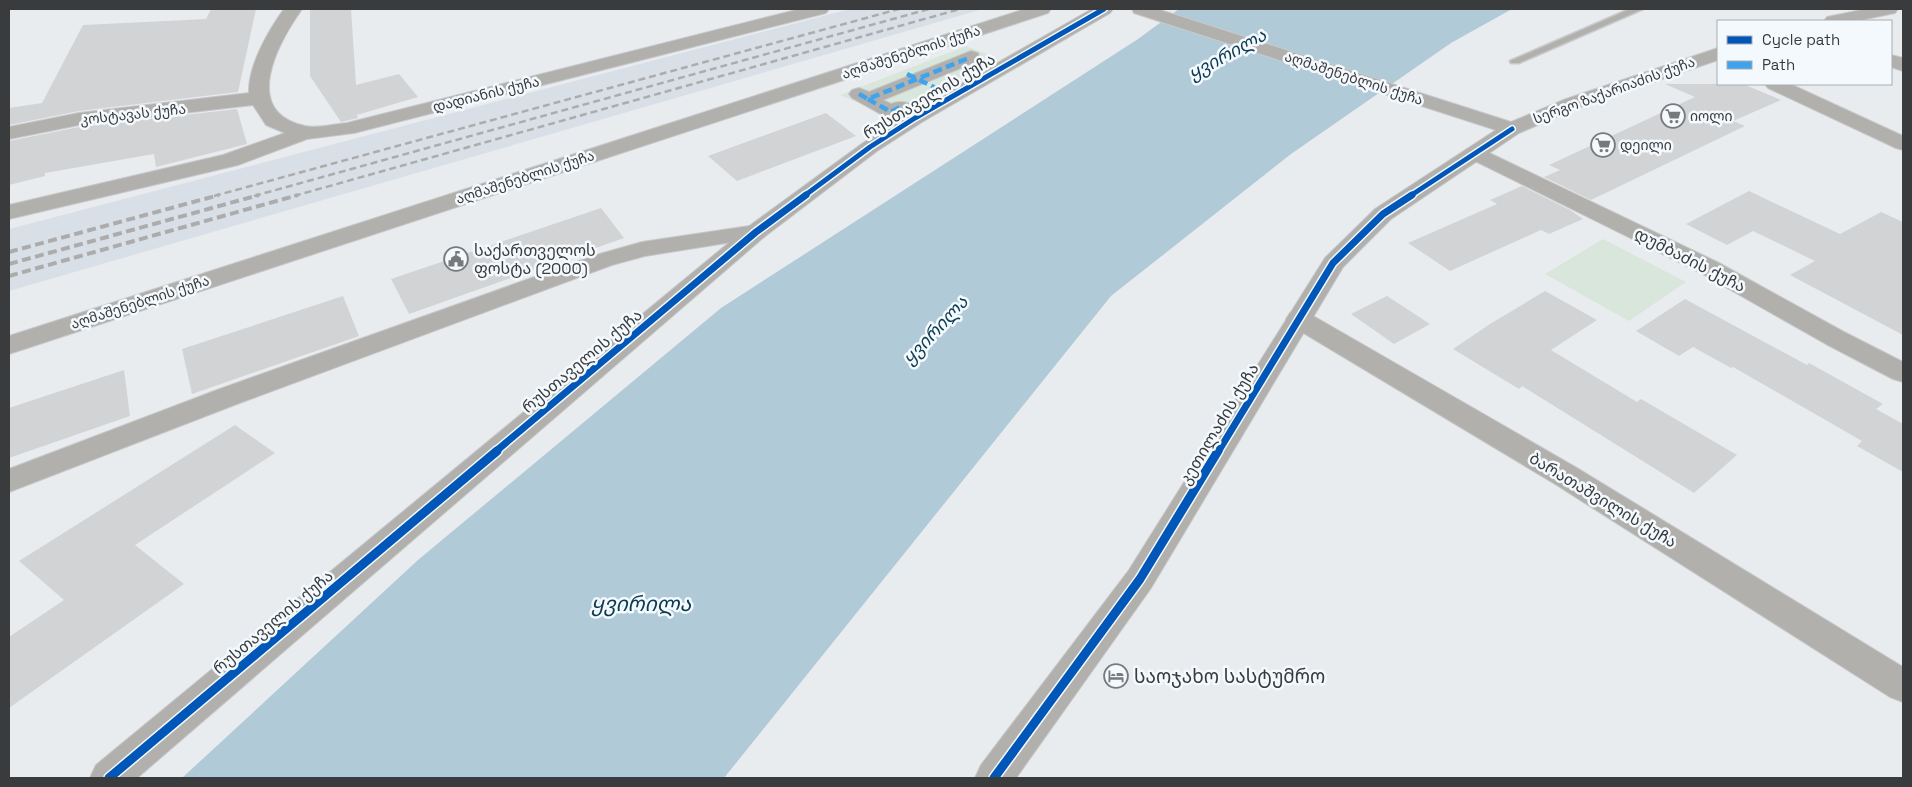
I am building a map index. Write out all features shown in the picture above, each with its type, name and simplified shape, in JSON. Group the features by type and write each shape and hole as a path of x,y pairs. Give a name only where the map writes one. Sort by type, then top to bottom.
{"street":[{"path":"259,98 258,79 280,26 293,9"},
{"name":"დადიანის ქუჩა","path":"259,98 273,121 304,133 347,129 820,9"},
{"name":"აღმაშენებლის ქუჩა","path":"9,345 1042,9"},
{"name":"რუსთაველის ქუჩა","path":"109,778 756,232 870,147 915,118 1104,9"},
{"name":"აღმაშენებლის ქუჩა","path":"1140,9 1512,129"},
{"path":"1838,20 1889,9"},
{"name":"სერგო ზაქარიაძის ქუჩა","path":"1512,129 1573,102 1717,55"},
{"path":"909,111 900,107 892,112 863,97 912,77 971,58"},
{"path":"912,77 942,91"},
{"path":"1777,85 1903,144"},
{"name":"კოსტავას ქუჩა","path":"9,133 80,119 259,98"},
{"name":"კეთილაძის ქუჩა","path":"994,778 1140,579 1333,263 1383,214 1512,129"},
{"path":"9,212 230,160 304,133"},
{"name":"დუმბაძის ქუჩა","path":"1474,153 1708,267 1835,338 1903,373"},
{"path":"9,481 227,397 604,260 642,249 756,232"},
{"name":"ბარათაშვილის ქუჩა","path":"1299,319 1566,476 1903,686"}],"lane":[{"path":"1515,61 1638,9"}],"shaded area":[{"path":"850,9 983,9 9,291 9,229"},
{"path":"966,46 997,58 895,119 840,95"},
{"path":"1603,239 1686,282 1629,321 1545,274"}],"water":[{"name":"ყვირილა","path":"1179,9 1512,9 1451,43 1291,154 1111,296 724,778 182,778 418,560 721,308 1138,39"}],"building":[{"path":"211,9 256,9 238,92 79,111 9,125 9,108 42,103 83,25 206,19"},
{"path":"310,9 351,9 356,85 399,74 418,97 357,115 358,118 341,122 310,76"},
{"path":"1665,84 1745,85 1781,100 1733,121 1745,126 1591,200 1544,177 1560,170 1549,165 1695,97"},
{"path":"237,109 247,144 156,167 154,154 45,173 45,176 9,185 9,141 79,127"},
{"path":"826,113 856,136 737,181 708,156"},
{"path":"1522,186 1570,210 1583,219 1549,234 1541,230 1450,271 1408,243 1497,204 1490,200"},
{"path":"1749,191 1840,234 1881,212 1903,222 1903,335 1790,275 1815,261 1753,231 1727,245 1686,224"},
{"path":"601,208 624,238 409,314 391,279"},
{"path":"1545,291 1597,320 1551,350 1637,402 1641,399 1737,455 1694,493 1522,386 1519,389 1453,349"},
{"path":"343,296 359,336 192,394 182,349"},
{"path":"1387,296 1430,324 1394,344 1351,314"},
{"path":"1685,299 1807,365 1809,363 1883,404 1876,409 1903,424 1903,472 1857,446 1862,441 1733,367 1731,368 1693,347 1679,356 1636,331"},
{"path":"124,370 130,416 9,458 9,408"},
{"path":"235,425 275,453 135,545 184,584 9,708 9,637 64,600 19,561"}],"railway":[{"path":"214,196 899,9"},
{"path":"254,196 929,9"},
{"path":"294,196 960,9"},
{"path":"9,252 219,195"},
{"path":"9,264 259,195"},
{"path":"9,276 298,195"}],"marked path":[{"path":"859,94 868,99 971,57"},
{"path":"907,74 942,91"},
{"path":"868,99 891,112 900,107 909,111"}],"cycle path":[{"path":"109,778 756,232 870,147 915,118 1104,9"},
{"path":"994,778 1140,579 1333,263 1383,214 1512,129"}],"place":[{"name":"იოლი","path":"1673,116"},
{"name":"დეილი","path":"1603,145"},
{"name":"საქართველოს ფოსტა (2000)","path":"456,259"},
{"name":"საოჯახო სასტუმრო","path":"1116,676"}]}
